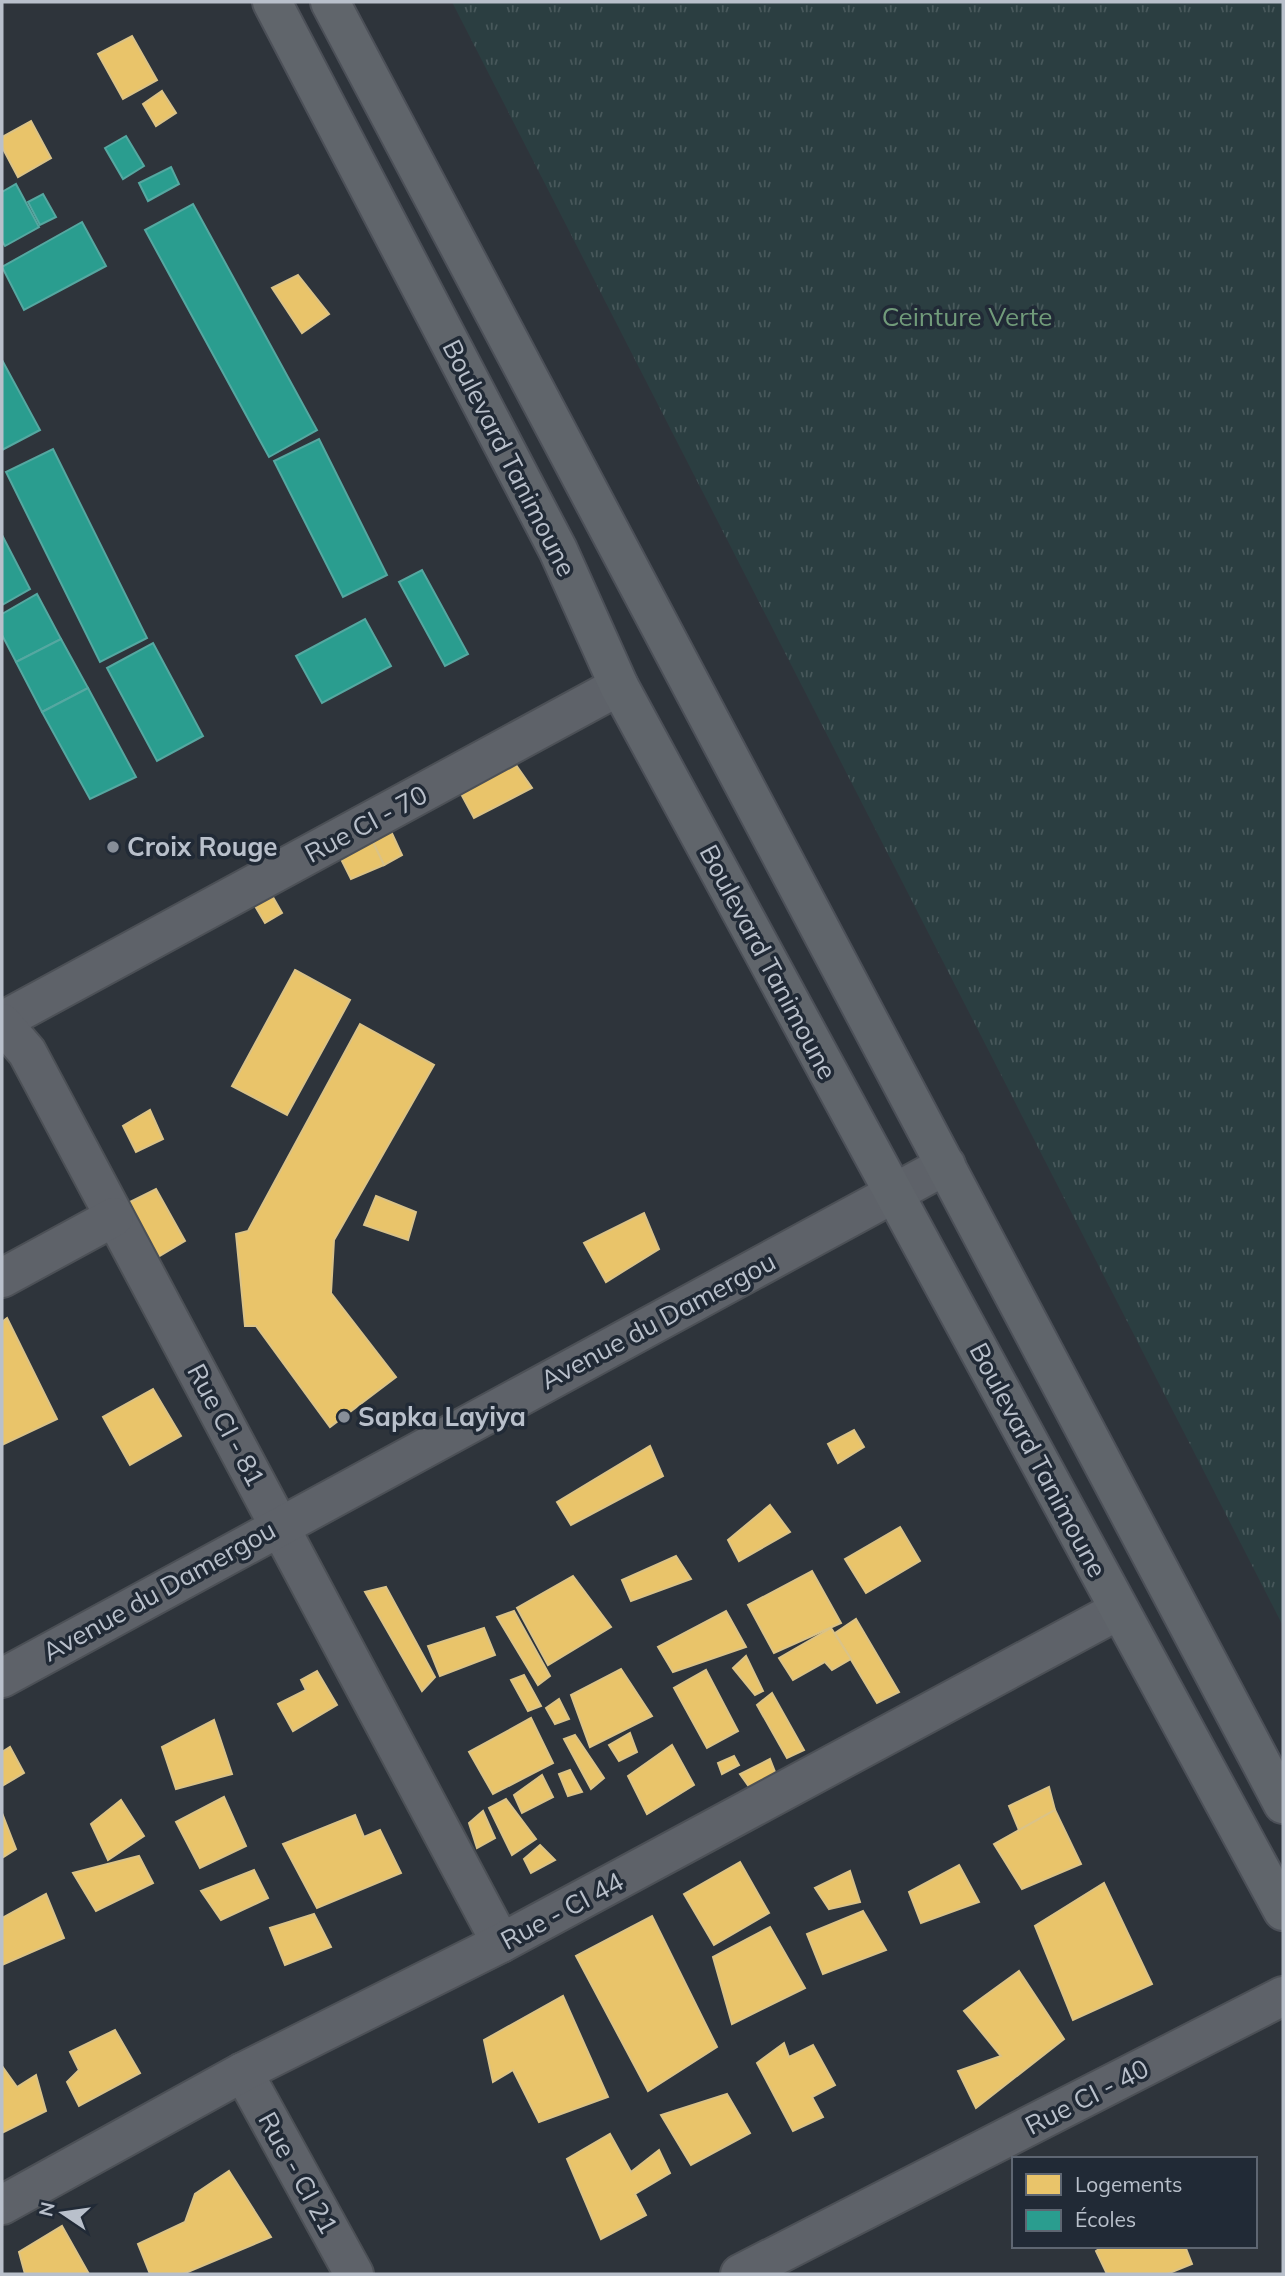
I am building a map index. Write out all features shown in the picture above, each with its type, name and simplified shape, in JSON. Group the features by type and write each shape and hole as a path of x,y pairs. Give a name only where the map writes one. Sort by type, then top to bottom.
{"main road":[{"name":"Boulevard Tanimoune","path":"272,2 558,550 619,687 1283,1911"},
{"name":"Boulevard Tanimoune","path":"330,2 1283,1804"}],"street":[{"name":"Rue CI - 70","path":"2,1022 619,687"},
{"name":"Rue CI - 81","path":"2,1022 27,1052 501,1943"},
{"name":"Avenue du Damergou","path":"2,1678 279,1525 946,1166"},
{"path":"2,1278 114,1217"},
{"name":"Rue - CI 44","path":"2,2206 243,2072 501,1943 1119,1610"},
{"name":"Rue CI - 40","path":"740,2274 1283,1996"},
{"name":"Rue - CI 21","path":"243,2072 354,2274"}],"green space":[{"name":"Ceinture Verte","path":"452,2 1283,2 1283,1626"}],"building: Logements":[{"path":"132,36 157,80 123,99 98,54"},
{"path":"162,91 176,113 156,126 143,104"},
{"path":"31,121 51,158 18,177 2,147 2,137"},
{"path":"298,275 329,314 302,333 272,288"},
{"path":"516,765 532,788 474,818 460,792"},
{"path":"389,827 402,855 384,865 370,836"},
{"path":"370,836 384,865 351,879 336,849"},
{"path":"270,892 282,913 265,923 251,899"},
{"path":"295,970 350,1000 287,1115 232,1086"},
{"path":"360,1024 434,1065 334,1240 331,1293 396,1377 330,1427 256,1326 245,1326 236,1234 248,1231"},
{"path":"150,1110 163,1139 136,1152 123,1126"},
{"path":"156,1189 185,1241 156,1258 126,1204"},
{"path":"376,1196 416,1212 408,1240 364,1225"},
{"path":"644,1213 659,1249 606,1282 584,1243"},
{"path":"7,1318 57,1419 2,1445 2,1322"},
{"path":"153,1389 181,1436 130,1465 103,1417"},
{"path":"854,1430 864,1447 838,1463 828,1444"},
{"path":"650,1446 663,1476 571,1525 557,1502"},
{"path":"770,1505 790,1532 739,1561 728,1540"},
{"path":"900,1527 920,1561 866,1593 845,1559"},
{"path":"676,1556 691,1579 631,1601 622,1580"},
{"path":"812,1571 841,1623 774,1653 748,1605"},
{"path":"573,1576 611,1627 548,1665 517,1608"},
{"path":"386,1587 435,1677 422,1691 365,1592"},
{"path":"514,1611 550,1676 538,1685 497,1617"},
{"path":"726,1611 746,1647 673,1672 658,1647"},
{"path":"856,1619 899,1692 877,1703 835,1633"},
{"path":"484,1628 495,1655 440,1676 428,1646"},
{"path":"831,1628 851,1659 832,1670 825,1662 793,1680 779,1658"},
{"path":"746,1656 763,1691 755,1695 733,1668"},
{"path":"621,1669 652,1716 590,1747 571,1695"},
{"path":"706,1670 738,1731 707,1748 674,1688"},
{"path":"317,1671 337,1705 293,1731 278,1704 306,1690 301,1680"},
{"path":"524,1675 541,1706 528,1711 511,1680"},
{"path":"772,1693 804,1750 787,1758 757,1705"},
{"path":"559,1699 569,1719 555,1724 546,1708"},
{"path":"531,1718 553,1763 493,1794 469,1752"},
{"path":"214,1720 232,1774 176,1789 162,1747"},
{"path":"630,1733 637,1752 619,1761 609,1745"},
{"path":"575,1735 604,1778 591,1789 564,1739"},
{"path":"672,1745 694,1785 647,1814 628,1776"},
{"path":"10,1747 24,1773 2,1786 2,1752"},
{"path":"734,1756 739,1765 722,1774 718,1763"},
{"path":"770,1759 777,1777 752,1791 740,1774"},
{"path":"570,1770 582,1792 568,1796 559,1774"},
{"path":"542,1775 553,1797 522,1813 514,1795"},
{"path":"1049,1787 1055,1810 1019,1830 1009,1806"},
{"path":"224,1797 246,1846 200,1868 176,1822"},
{"path":"506,1799 536,1839 512,1855 489,1808"},
{"path":"121,1800 144,1836 108,1860 91,1824"},
{"path":"1055,1810 1081,1864 1022,1889 994,1844"},
{"path":"483,1811 495,1838 477,1848 469,1823"},
{"path":"2,1813 16,1849 2,1858"},
{"path":"355,1815 364,1837 380,1830 401,1873 317,1908 283,1844"},
{"path":"540,1845 555,1860 531,1873 524,1859"},
{"path":"139,1856 153,1883 96,1911 73,1873"},
{"path":"740,1862 769,1913 714,1945 684,1894"},
{"path":"959,1865 979,1902 921,1923 909,1892"},
{"path":"254,1870 268,1898 221,1920 201,1891"},
{"path":"850,1871 860,1902 829,1909 815,1888"},
{"path":"1104,1883 1152,1984 1073,2020 1035,1926"},
{"path":"46,1894 64,1938 2,1965 2,1918"},
{"path":"863,1911 886,1950 823,1974 807,1934"},
{"path":"314,1914 331,1947 285,1965 270,1928"},
{"path":"652,1916 717,2047 648,2091 576,1956"},
{"path":"770,1927 805,1988 732,2024 713,1957"},
{"path":"1019,1971 1064,2039 976,2108 958,2071 1001,2056 964,2011"},
{"path":"563,1996 608,2097 539,2122 513,2070 493,2082 484,2040"},
{"path":"115,2030 140,2073 79,2106 67,2082 79,2070 70,2052"},
{"path":"784,2043 789,2057 813,2045 835,2085 812,2097 823,2117 793,2131 757,2063"},
{"path":"2,2066 17,2087 36,2075 46,2111 2,2133"},
{"path":"727,2094 750,2133 691,2165 661,2115"},
{"path":"610,2134 631,2172 659,2150 670,2173 635,2194 646,2215 601,2239 567,2159"},
{"path":"229,2171 271,2237 183,2274 150,2274 138,2244 185,2222 195,2194"},
{"path":"62,2226 89,2274 25,2274 19,2252"},
{"path":"1100,2248 1186,2248 1192,2264 1167,2274 1107,2274 1096,2251"}],"building: Écoles":[{"path":"126,136 144,166 123,179 105,148"},
{"path":"171,167 179,184 148,201 139,183"},
{"path":"16,184 39,227 5,246 2,241 2,192"},
{"path":"43,194 56,217 40,225 28,202"},
{"path":"193,204 317,430 269,457 145,230"},
{"path":"82,222 106,266 24,310 2,267"},
{"path":"2,360 40,430 2,450"},
{"path":"319,439 387,575 343,597 274,461"},
{"path":"53,449 147,638 100,662 6,472"},
{"path":"2,535 30,589 2,605"},
{"path":"422,570 468,654 445,666 399,582"},
{"path":"37,594 61,639 16,662 2,635 2,614"},
{"path":"365,619 391,666 322,703 296,656"},
{"path":"61,639 88,688 42,712 16,662"},
{"path":"153,643 203,736 157,761 107,668"},
{"path":"88,688 136,777 90,799 42,712"}],"place":[{"name":"Croix Rouge","path":"113,847"},
{"name":"Sapka Layiya","path":"344,1417"}]}
